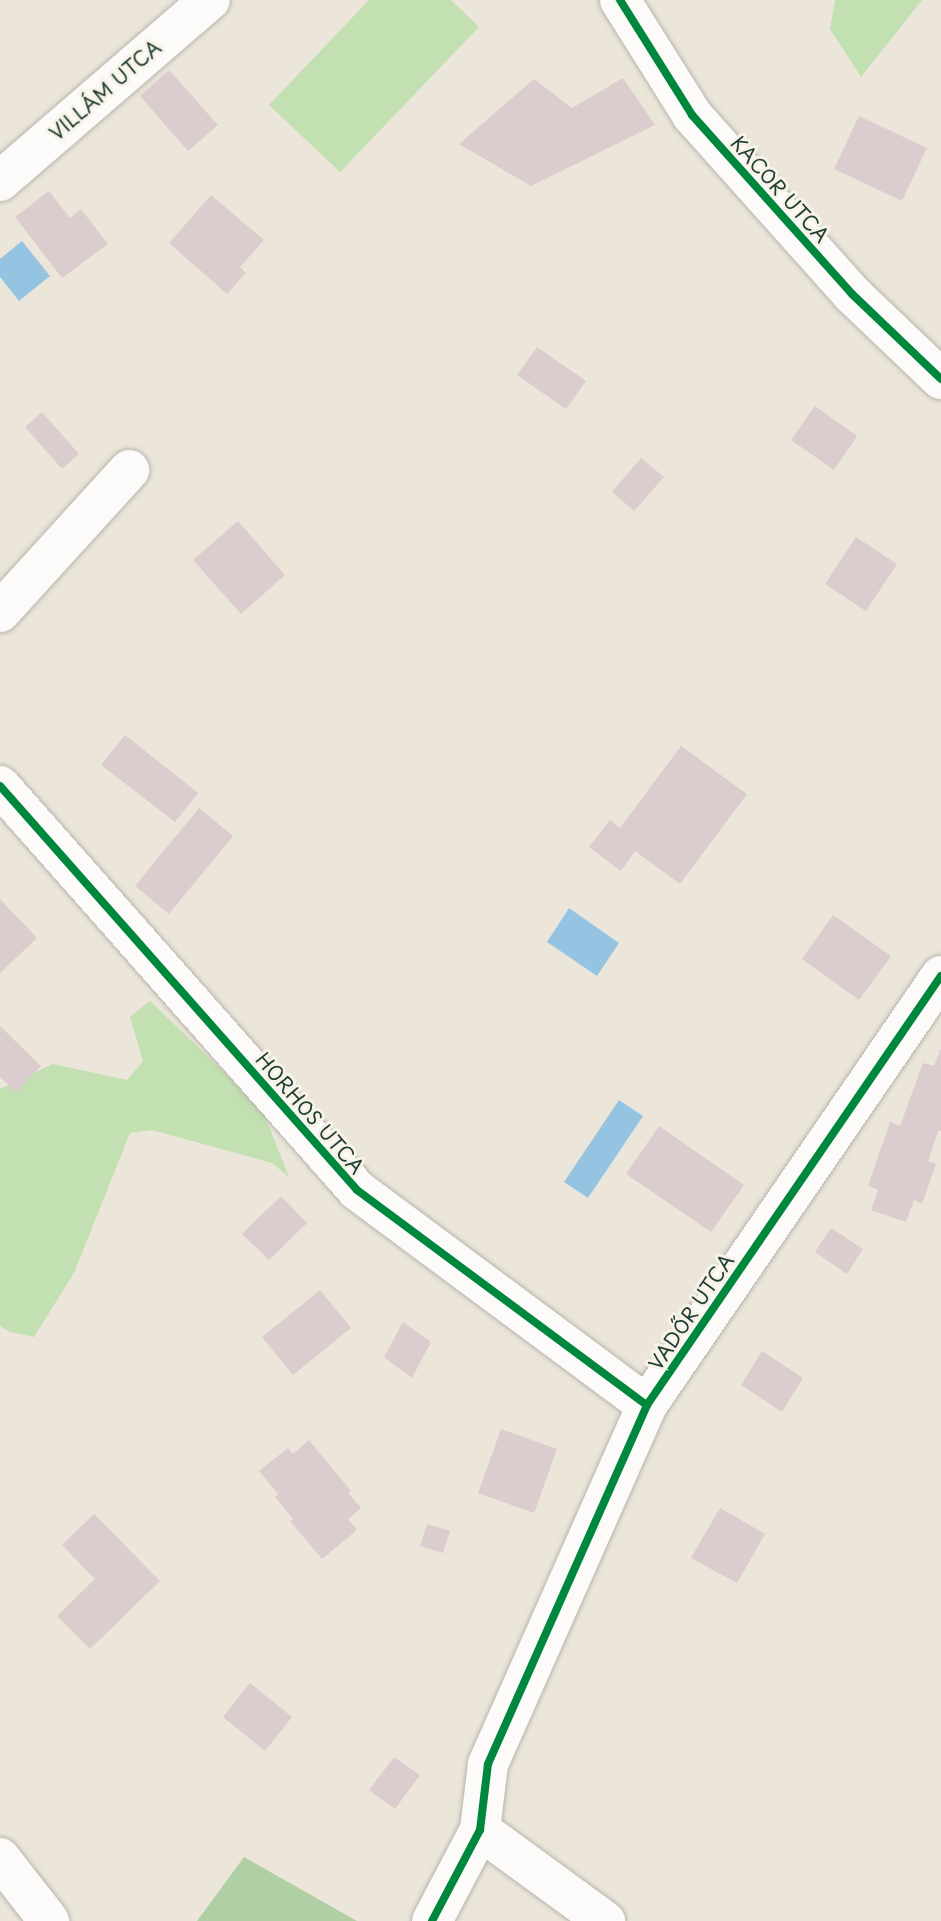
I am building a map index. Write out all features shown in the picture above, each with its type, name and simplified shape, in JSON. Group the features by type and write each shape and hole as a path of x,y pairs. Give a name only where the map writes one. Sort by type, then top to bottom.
{"street":[{"name":"VILLÁM UTCA","path":"0,181 210,0"},
{"name":"KACOR UTCA","path":"620,0 692,115 852,294 941,379"},
{"path":"0,612 129,470"},
{"name":"HORHOS UTCA","path":"0,786 357,1190 647,1405"},
{"name":"VADŐR UTCA","path":"480,1830 488,1764 647,1405 941,976"},
{"path":"432,1921 480,1830 605,1921"},
{"path":"0,1858 49,1921"}],"green space":[{"path":"369,0 451,0 479,27 340,172 269,105"},
{"path":"835,0 922,0 861,77 830,29"},
{"path":"150,1001 262,1109 289,1177 272,1163 152,1130 130,1133 74,1273 34,1337 10,1332 0,1326 0,1089 53,1064 127,1080 143,1061 130,1017"},
{"path":"244,1857 357,1921 197,1921"}],"water":[{"path":"22,241 50,276 19,301 0,277 0,259"},
{"path":"569,908 619,943 597,976 547,942"},
{"path":"619,1100 643,1116 588,1198 564,1182"}],"building":[{"path":"169,70 218,125 188,151 140,96"},
{"path":"623,78 655,125 531,186 459,144 534,79 572,108"},
{"path":"859,116 927,148 902,201 834,169"},
{"path":"49,191 70,218 81,209 108,244 62,278 15,217"},
{"path":"211,195 264,240 240,267 246,273 227,294 169,243"},
{"path":"537,347 586,381 566,409 517,375"},
{"path":"815,406 857,436 834,470 791,440"},
{"path":"42,412 79,454 62,469 25,427"},
{"path":"641,458 664,477 634,511 612,492"},
{"path":"238,521 285,575 241,614 193,560"},
{"path":"856,537 897,564 866,611 825,584"},
{"path":"125,735 198,793 175,822 101,765"},
{"path":"681,746 747,794 680,884 635,851 621,871 589,847 610,820 620,828"},
{"path":"199,808 233,836 169,914 135,886"},
{"path":"0,899 37,938 0,973"},
{"path":"833,915 891,956 859,1000 802,959"},
{"path":"0,1026 41,1066 16,1092 0,1077"},
{"path":"941,1048 941,1131 938,1131 928,1161 936,1164 922,1204 914,1200 906,1222 871,1210 878,1190 868,1186 890,1122 900,1126 923,1063 934,1066"},
{"path":"659,1126 744,1185 711,1232 626,1174"},
{"path":"281,1196 307,1223 269,1260 242,1234"},
{"path":"831,1228 863,1249 847,1274 815,1252"},
{"path":"320,1290 351,1328 293,1375 262,1337"},
{"path":"403,1322 431,1342 412,1378 384,1357"},
{"path":"762,1351 803,1378 782,1412 741,1385"},
{"path":"501,1429 557,1449 534,1513 478,1493"},
{"path":"309,1440 361,1508 348,1519 357,1530 322,1559 290,1521 293,1519 275,1497 278,1494 259,1471 288,1448 293,1454"},
{"path":"720,1508 765,1534 737,1583 691,1558"},
{"path":"94,1514 160,1581 90,1649 57,1616 95,1579 62,1545"},
{"path":"427,1524 450,1531 443,1553 420,1546"},
{"path":"250,1683 292,1717 265,1751 223,1717"},
{"path":"394,1757 420,1775 395,1809 369,1790"}],"cycle path":[{"path":"620,0 692,115 852,294 941,379"},
{"path":"0,786 357,1190 647,1405"},
{"path":"432,1921 480,1830 488,1764 647,1405 941,976"}]}
